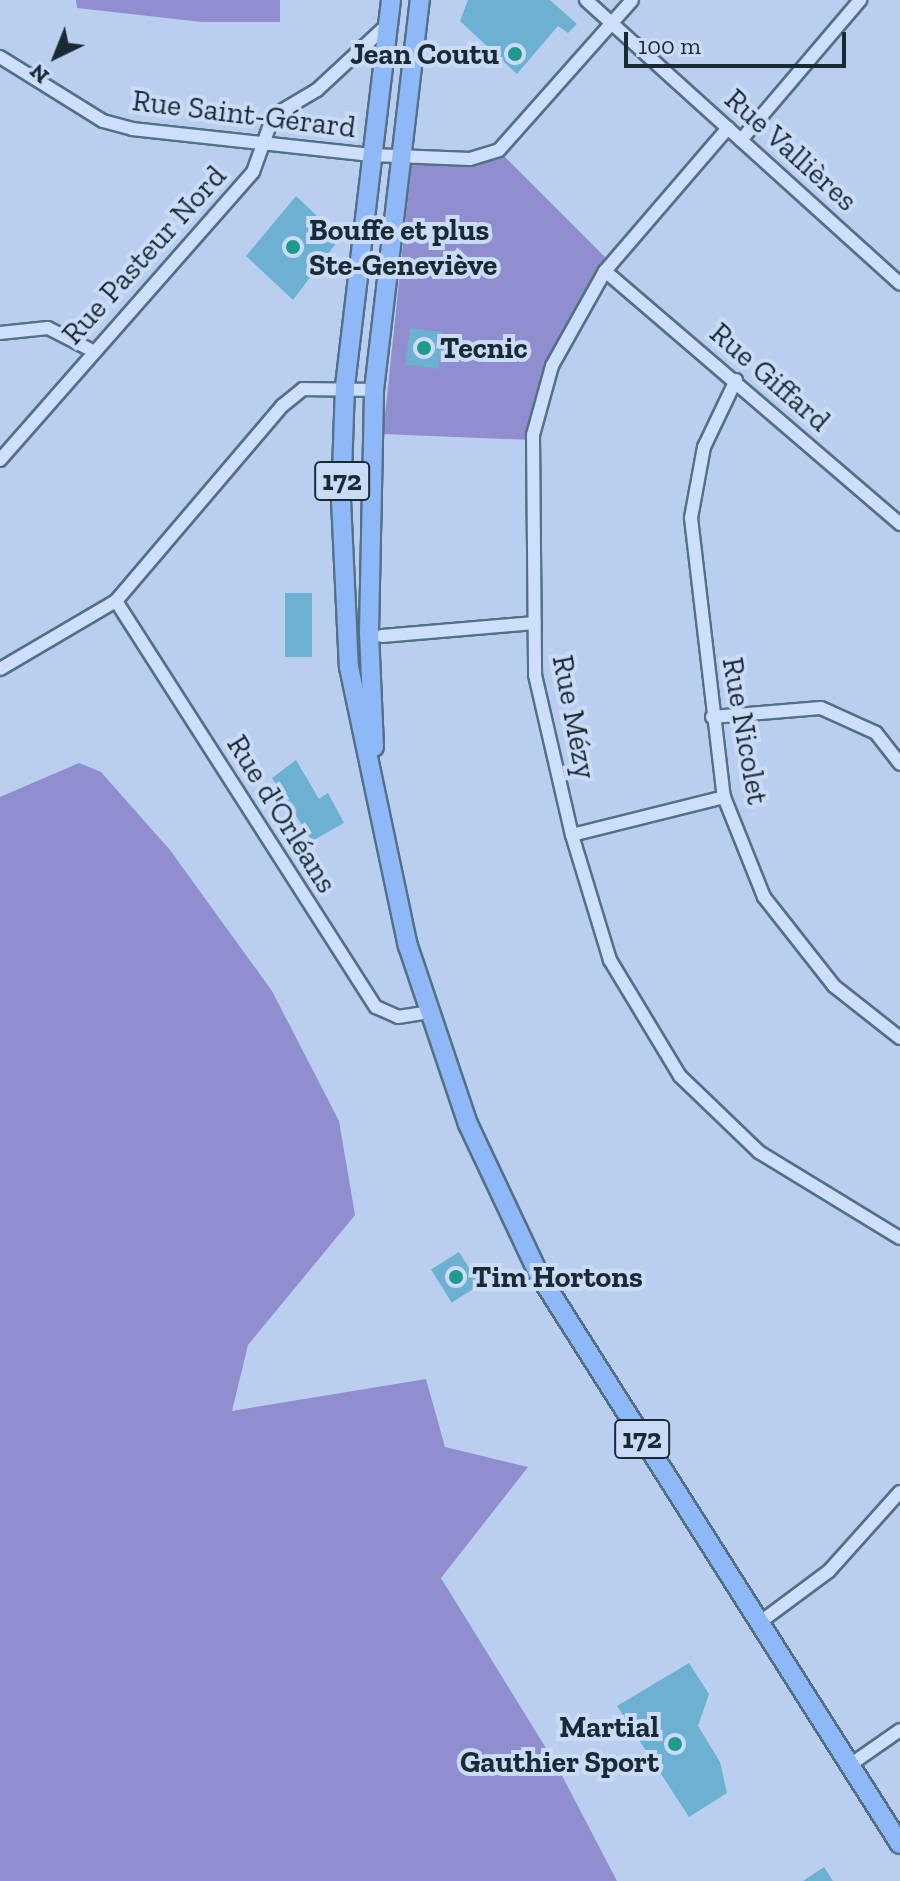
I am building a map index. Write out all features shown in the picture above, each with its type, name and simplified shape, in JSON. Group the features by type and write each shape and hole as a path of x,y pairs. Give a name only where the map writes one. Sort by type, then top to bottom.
{"main road":[{"name":"172","path":"391,0 345,386 341,500 349,667 376,806 428,1012 468,1124 538,1273 900,1844"},
{"name":"172","path":"376,806 369,632 374,390 405,157 420,0"}],"street":[{"name":"Rue Vallières","path":"586,0 900,284"},
{"name":"Rue Saint-Gérard","path":"0,57 103,121 155,133 372,155 470,159 499,150 632,0"},
{"path":"741,140 860,0"},
{"name":"Rue Pasteur Nord","path":"0,460 253,172 259,144 273,116 317,90 389,22"},
{"name":"Rue Mézy","path":"728,128 605,271 552,366 533,435 535,675 572,835 610,960 680,1076 759,1152 900,1238"},
{"name":"Rue Giffard","path":"605,271 736,380 900,524"},
{"path":"0,333 48,328 93,351"},
{"name":"Rue Nicolet","path":"736,380 704,447 691,518 712,717 724,797 764,897 834,986 900,1038"},
{"path":"0,669 116,601 282,406 303,389 345,386 374,390"},
{"name":"Rue d'Orléans","path":"116,601 376,1007 398,1017 428,1012"},
{"path":"382,636 534,623"},
{"path":"712,717 821,708 876,733 900,764"},
{"path":"572,835 724,797"},
{"path":"759,1623 829,1571 900,1492"},
{"path":"850,1765 900,1730"}],"shaded area":[{"path":"76,0 280,0 280,22 202,22 77,8"},
{"path":"498,150 616,268 551,368 532,412 531,440 383,434 412,159"},
{"path":"79,763 101,772 170,850 272,991 339,1121 355,1215 248,1345 232,1411 426,1379 445,1447 528,1467 441,1578 557,1766 617,1881 0,1881 0,797"}],"building":[{"name":"Jean Coutu","path":"468,0 550,0 577,24 568,33 558,26 517,74 460,21"},
{"name":"Bouffe et plus Ste-Geneviève","path":"296,196 340,238 293,300 246,256"},
{"name":"Tecnic","path":"410,328 443,332 438,369 405,365"},
{"path":"285,593 312,593 312,657 285,657"},
{"path":"296,760 319,799 328,793 344,823 312,841 272,778"},
{"name":"Tim Hortons","path":"459,1252 480,1285 452,1303 431,1269"},
{"name":"Martial Gauthier Sport","path":"689,1663 709,1694 698,1726 720,1762 727,1793 689,1817 617,1706"},
{"path":"824,1867 833,1881 803,1881"}],"place":[{"name":"Jean Coutu","path":"515,54"},
{"name":"Bouffe et plus Ste-Geneviève","path":"293,247"},
{"name":"Tecnic","path":"424,348"},
{"name":"Tim Hortons","path":"456,1277"},
{"name":"Martial Gauthier Sport","path":"675,1744"}]}
